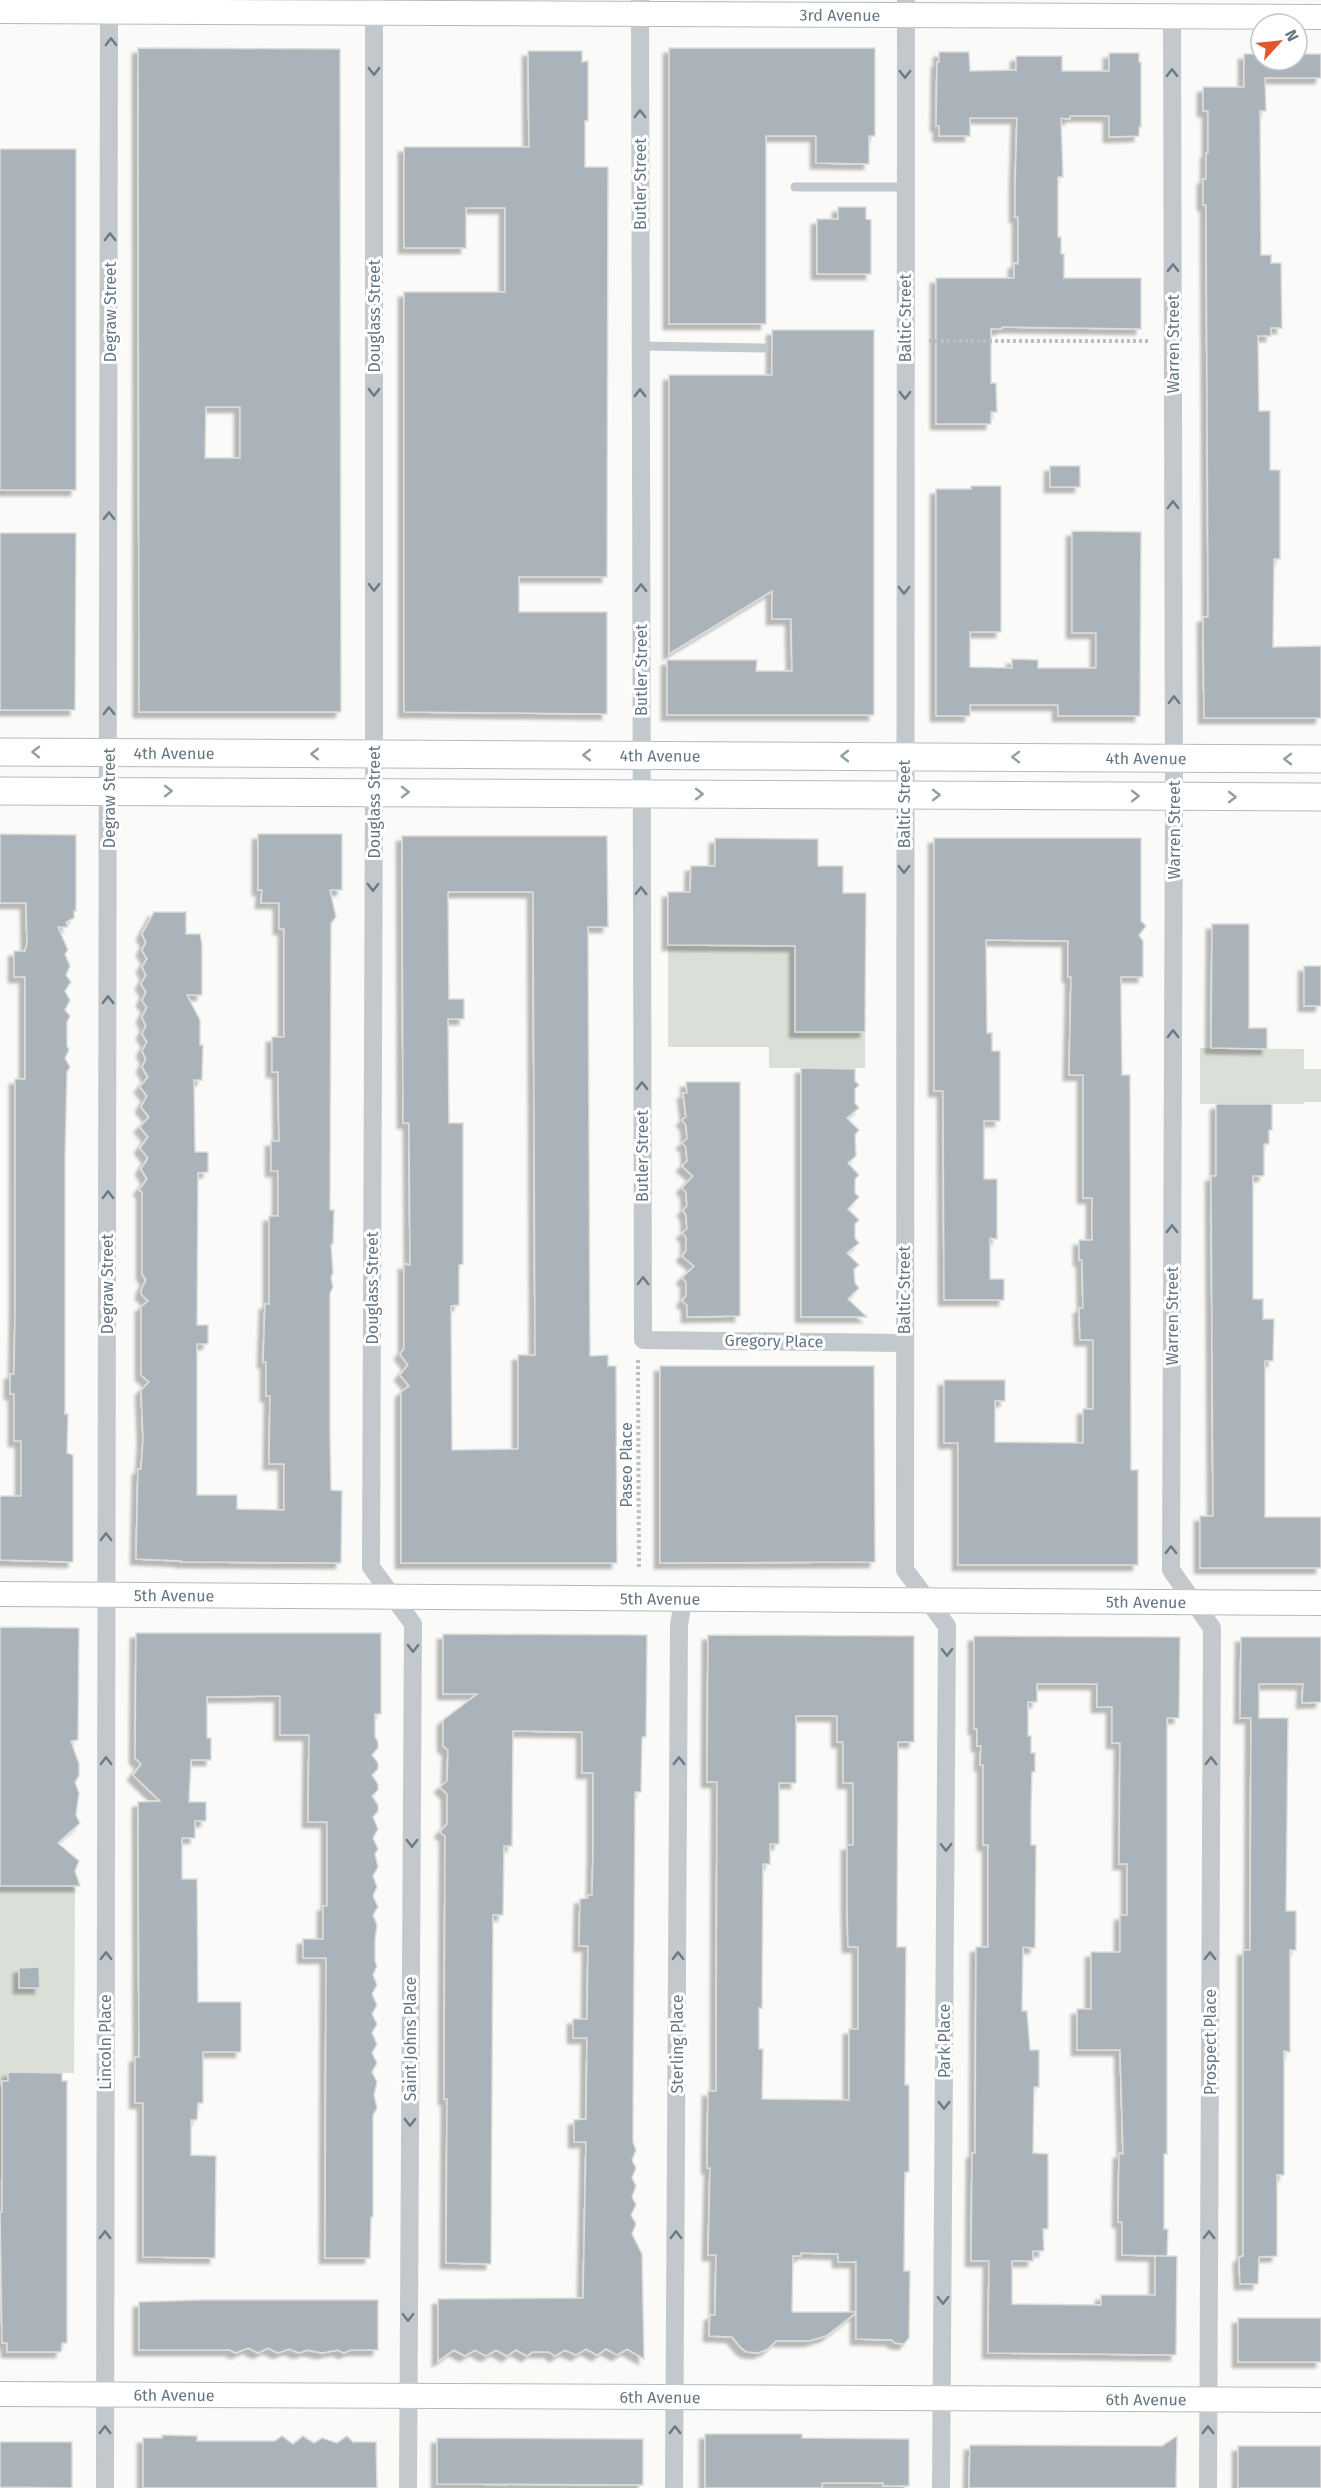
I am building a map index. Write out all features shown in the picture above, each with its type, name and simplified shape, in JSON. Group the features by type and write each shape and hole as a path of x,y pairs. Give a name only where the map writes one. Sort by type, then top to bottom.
{"main road":[{"name":"4th Avenue","path":"0,752 1321,759"},
{"path":"0,791 1321,797"}],"street":[{"name":"3rd Avenue","path":"0,11 110,6 905,8 1172,15 1321,16"},
{"name":"Degraw Street","path":"106,1595 110,6"},
{"name":"Douglass Street","path":"374,6 371,1567 392,1597"},
{"name":"Butler Street","path":"640,7 643,1340"},
{"name":"Baltic Street","path":"905,8 905,1570 927,1600"},
{"name":"Warren Street","path":"1172,15 1174,796 1171,1570 1192,1602"},
{"name":"Gregory Place","path":"643,1340 904,1342"},
{"name":"5th Avenue","path":"0,1594 1321,1603"},
{"name":"Lincoln Place","path":"105,2488 106,1595"},
{"name":"Saint Johns Place","path":"392,1597 413,1624 408,2488"},
{"name":"Sterling Place","path":"674,2488 679,1638 683,1599"},
{"name":"Park Place","path":"927,1600 947,1626 941,2488"},
{"name":"Prospect Place","path":"1192,1602 1212,1628 1208,2488"},
{"name":"6th Avenue","path":"0,2394 1321,2400"}],"lane":[{"path":"795,187 905,187"},
{"path":"640,346 764,348"}],"path":[{"path":"929,341 1150,341"},
{"name":"Paseo Place","path":"638,1360 639,1569"}],"shaded area":[{"path":"668,945 795,946 795,1032 865,1032 865,1068 769,1068 769,1047 668,1047"},
{"path":"1200,1048 1304,1049 1304,1069 1321,1069 1321,1102 1200,1104"},
{"path":"0,1886 75,1886 74,2073 9,2072 8,2081 2,2081 2,2179 0,2179"}],"building":[{"path":"138,48 340,49 341,712 139,712","holes":["206,407 240,407 240,458 205,458"]},
{"path":"669,48 875,48 875,136 869,136 869,164 816,163 816,136 766,136 766,324 669,324"},
{"path":"528,51 582,51 582,62 588,61 585,167 608,167 607,577 519,577 519,612 607,612 607,714 404,712 404,292 505,292 505,208 466,208 466,248 404,248 404,147 529,147"},
{"path":"939,52 969,52 970,71 1016,70 1016,56 1062,56 1062,71 1109,71 1109,53 1139,53 1139,62 1141,62 1139,136 1109,137 1109,116 1061,118 1063,177 1058,177 1058,237 1061,237 1061,254 1064,254 1064,278 1141,278 1141,329 1002,327 1002,329 991,329 991,383 996,383 997,412 991,412 991,424 936,424 936,278 1014,278 1014,263 1018,264 1018,217 1015,217 1017,118 970,118 970,136 939,136 939,126 936,126"},
{"path":"1244,54 1249,54 1249,72 1309,72 1309,54 1321,54 1321,78 1265,78 1266,111 1260,111 1261,255 1271,255 1271,263 1281,263 1282,328 1271,328 1271,336 1258,336 1259,411 1270,411 1270,470 1280,470 1280,559 1274,559 1273,647 1321,646 1321,718 1204,718 1203,617 1208,617 1208,600 1206,205 1203,205 1203,179 1206,179 1206,153 1208,153 1208,111 1203,111 1203,87 1244,87"},
{"path":"0,149 76,149 76,490 0,490"},
{"path":"838,207 866,207 866,219 871,220 871,274 817,274 817,219 838,219"},
{"path":"772,330 874,330 874,715 667,715 667,660 757,660 756,671 792,671 791,619 772,619 772,591 669,654 669,375 772,375"},
{"path":"1050,466 1080,466 1080,487 1050,487"},
{"path":"971,486 1001,486 1001,632 970,632 970,667 1012,668 1012,659 1038,660 1038,668 1096,668 1096,633 1072,633 1072,531 1141,532 1140,716 1058,716 1058,705 970,705 970,716 936,716 936,489 971,489"},
{"path":"0,533 76,533 75,710 0,710"},
{"path":"0,834 76,835 76,911 74,911 74,918 66,922 68,927 58,927 68,950 65,954 70,966 66,975 71,982 65,991 70,1000 65,1010 70,1016 67,1022 69,1050 65,1058 70,1067 67,1072 65,1157 65,1414 68,1414 67,1453 73,1455 73,1562 0,1560 0,1496 21,1496 21,1441 14,1441 14,1394 10,1394 10,1374 14,1374 15,1079 25,1079 25,977 14,977 14,951 25,951 27,944 26,903 0,903"},
{"path":"258,834 342,834 342,890 330,890 336,917 331,923 330,1210 334,1210 333,1244 331,1244 333,1287 330,1293 330,1435 331,1490 342,1491 341,1563 181,1562 136,1559 138,1469 141,1469 143,1439 141,1390 149,1382 141,1375 141,1307 148,1301 141,1294 146,1280 142,1274 142,1192 139,1190 147,1179 141,1169 148,1158 140,1148 148,1137 140,1127 149,1117 141,1107 147,1096 140,1087 148,1077 142,1067 146,1059 142,1051 147,1042 142,1034 146,1026 142,1017 147,1007 142,1001 146,992 141,984 146,975 142,967 147,959 142,950 146,942 142,934 154,912 186,912 186,934 200,934 202,945 202,995 187,995 200,1020 200,1045 203,1045 202,1080 194,1080 195,1152 208,1152 208,1172 198,1173 197,1325 208,1325 208,1344 197,1344 197,1495 237,1495 237,1509 284,1510 284,1464 269,1464 270,1396 266,1396 266,1362 263,1362 265,1304 269,1304 269,1216 278,1216 278,1171 271,1171 271,1141 279,1141 278,1072 272,1072 272,1037 284,1037 284,929 279,929 279,903 261,903 262,890 258,890"},
{"path":"402,836 607,836 608,927 588,927 590,1356 608,1355 608,1366 616,1366 617,1563 401,1563 401,1392 409,1386 400,1375 408,1365 400,1354 404,1349 404,1264 410,1265 409,1123 403,1123","holes":["448,892 533,892 535,1355 518,1355 518,1449 452,1450 451,1306 459,1305 459,1265 463,1264 463,1123 449,1123 448,1019 464,1019 464,999 449,999"]},
{"path":"715,838 818,839 818,866 843,866 843,893 866,893 865,1032 795,1032 795,946 668,945 668,892 690,892 691,866 715,866"},
{"path":"934,838 1141,838 1141,921 1146,926 1139,935 1143,941 1143,977 1121,977 1122,1075 1130,1075 1131,1470 1138,1470 1138,1565 958,1565 958,1443 944,1443 944,1380 1005,1380 1005,1401 995,1401 995,1442 1083,1443 1083,1409 1093,1409 1093,1340 1080,1340 1079,1308 1083,1308 1082,1260 1079,1260 1079,1240 1092,1240 1092,1198 1083,1198 1083,1075 1069,1075 1071,977 1068,977 1068,941 986,940 987,1033 992,1033 992,1051 1000,1051 1000,1121 984,1121 984,1179 997,1179 997,1239 990,1238 990,1279 1004,1279 1004,1300 944,1300 943,1091 934,1091"},
{"path":"1212,924 1249,924 1249,1028 1267,1028 1267,1049 1211,1048"},
{"path":"1304,966 1321,966 1321,1006 1304,1006"},
{"path":"801,1068 855,1069 855,1081 859,1085 855,1089 855,1103 859,1108 847,1118 859,1130 855,1135 856,1156 848,1163 859,1175 855,1179 855,1193 859,1197 848,1209 859,1220 855,1224 855,1238 859,1243 847,1253 859,1265 854,1269 855,1283 859,1288 848,1299 867,1317 801,1317"},
{"path":"686,1082 740,1082 740,1316 687,1317 687,1305 682,1301 686,1296 686,1282 682,1278 694,1266 682,1256 686,1251 686,1237 682,1233 687,1229 686,1215 683,1210 687,1206 686,1192 682,1188 693,1176 682,1166 687,1161 686,1147 682,1143 687,1139 686,1125 682,1120 686,1117 683,1093 687,1093"},
{"path":"1216,1104 1272,1104 1272,1130 1269,1130 1269,1144 1264,1144 1264,1176 1253,1176 1253,1299 1263,1299 1263,1319 1274,1319 1273,1361 1265,1361 1265,1517 1321,1517 1321,1568 1200,1568 1200,1516 1213,1516 1211,1176 1216,1176"},
{"path":"660,1366 874,1366 875,1562 660,1563"},
{"path":"0,1627 79,1628 78,1740 71,1741 79,1764 79,1776 75,1782 79,1793 76,1815 80,1823 58,1843 79,1861 75,1871 80,1886 0,1886"},
{"path":"136,1633 381,1633 381,1714 375,1714 375,1737 378,1748 372,1755 378,1763 378,1769 372,1775 378,1784 378,1790 372,1796 378,1805 378,1811 373,1817 378,1829 373,1838 378,1849 375,1854 378,1867 373,1876 377,1887 373,1896 378,1907 373,1915 377,1925 375,1961 377,1966 373,1975 377,1985 372,1994 377,2005 372,2014 377,2024 372,2033 377,2044 372,2053 377,2063 372,2072 377,2082 374,2095 377,2108 373,2115 373,2217 371,2217 370,2258 325,2258 326,1958 303,1958 303,1939 323,1939 323,1906 327,1906 327,1822 308,1822 309,1735 280,1735 280,1696 207,1697 207,1738 211,1738 211,1760 191,1760 189,1802 206,1802 206,1821 195,1821 195,1838 182,1838 182,1879 197,1879 198,2002 241,2002 241,2052 203,2052 203,2103 198,2103 197,2120 191,2120 191,2155 216,2156 215,2258 143,2257 143,2103 135,2103 135,2057 139,2057 138,1802 160,1801 133,1775 141,1764 135,1758"},
{"path":"443,1634 647,1635 646,1737 642,1737 641,1792 635,1792 633,2142 636,2150 632,2160 636,2168 632,2178 636,2186 632,2197 636,2205 631,2215 636,2224 632,2234 642,2254 644,2359 627,2349 617,2355 606,2349 597,2355 586,2349 576,2355 565,2350 555,2356 549,2352 532,2352 527,2356 516,2350 507,2356 496,2350 486,2356 475,2350 465,2356 454,2350 438,2361 438,2299 583,2298 586,2142 574,2142 574,2120 586,2119 587,2038 573,2038 573,2019 587,2019 588,1946 579,1946 580,1899 592,1895 593,1854 593,1773 582,1773 582,1732 513,1731 512,1846 504,1846 503,1915 493,1915 491,2264 446,2263 445,1836 440,1832 447,1824 447,1794 440,1787 447,1781 448,1750 443,1746 443,1720 477,1694 443,1694"},
{"path":"708,1635 914,1636 914,1742 898,1742 897,1947 906,1947 905,2085 909,2085 909,2172 905,2172 904,2271 910,2271 909,2338 904,2344 895,2343 892,2340 856,2339 856,2313 826,2336 809,2341 776,2341 768,2349 758,2353 742,2349 732,2337 709,2336 710,2315 715,2315 716,2255 708,2255 710,2168 707,2168 708,2091 716,2091 717,1782 707,1782","holes":["796,1716 837,1716 837,1742 843,1742 843,1783 853,1783 853,1845 847,1845 847,1906 848,1947 858,1947 858,2029 849,2029 849,2100 762,2099 763,2049 759,2049 759,2008 762,2008 763,1864 770,1864 770,1844 779,1844 779,1783 796,1783","801,2253 838,2254 838,2262 856,2262 856,2312 792,2312 793,2256 801,2256"]},
{"path":"974,1636 1180,1637 1179,1718 1167,1718 1167,2154 1164,2154 1164,2229 1168,2229 1167,2256 1177,2256 1176,2355 988,2353 989,2261 971,2261 972,2153 975,2153 976,1947 988,1947 988,1845 983,1845 983,1765 980,1765 981,1746 977,1746 977,1729 974,1729","holes":["1037,1684 1097,1684 1097,1707 1112,1707 1112,1743 1120,1743 1119,1864 1127,1864 1127,1915 1120,1915 1120,1952 1091,1952 1091,2009 1077,2009 1077,2050 1120,2050 1123,2154 1119,2153 1118,2222 1122,2222 1122,2255 1167,2256 1155,2256 1155,2295 1101,2295 1101,2305 1012,2304 1012,2261 1033,2261 1033,2251 1044,2251 1043,2229 1048,2229 1048,2154 1033,2153 1034,2087 1039,2087 1039,2050 1030,2050 1027,2011 1022,2011 1023,1947 1035,1948 1036,1845 1031,1845 1032,1772 1035,1772 1035,1753 1031,1753 1031,1736 1028,1736 1028,1702 1037,1702"]},
{"path":"1241,1637 1321,1637 1321,1702 1302,1703 1303,1684 1259,1684 1259,1718 1288,1718 1286,1911 1296,1911 1296,1950 1290,1950 1290,2052 1284,2051 1284,2175 1277,2175 1277,2256 1259,2257 1258,2284 1240,2284 1239,2257 1243,2256 1243,1950 1250,1950 1251,1718 1240,1718"},
{"path":"39,1967 40,1988 19,1988 19,1968"},
{"path":"8,2072 62,2073 62,2081 67,2081 67,2343 62,2343 61,2352 7,2352 7,2343 2,2343 0,2212 2,2212 2,2081 8,2081"},
{"path":"378,2300 378,2350 351,2350 344,2353 338,2350 322,2353 307,2350 299,2353 289,2349 278,2353 268,2348 258,2353 248,2348 236,2353 230,2350 139,2350 139,2302"},
{"path":"1238,2318 1321,2318 1321,2362 1238,2362"},
{"path":"705,2434 802,2434 802,2438 909,2439 909,2486 883,2486 883,2483 822,2483 822,2488 705,2488"},
{"path":"162,2435 197,2436 197,2441 275,2441 282,2436 293,2444 303,2436 314,2443 322,2438 337,2443 347,2436 353,2442 376,2442 377,2488 143,2488 143,2438 162,2438"},
{"path":"1177,2436 1176,2488 969,2488 970,2445 1162,2446"},
{"path":"437,2438 643,2439 643,2485 437,2484"},
{"path":"0,2442 72,2442 72,2488 0,2487"},
{"path":"1238,2446 1321,2446 1321,2488 1238,2488"}]}
